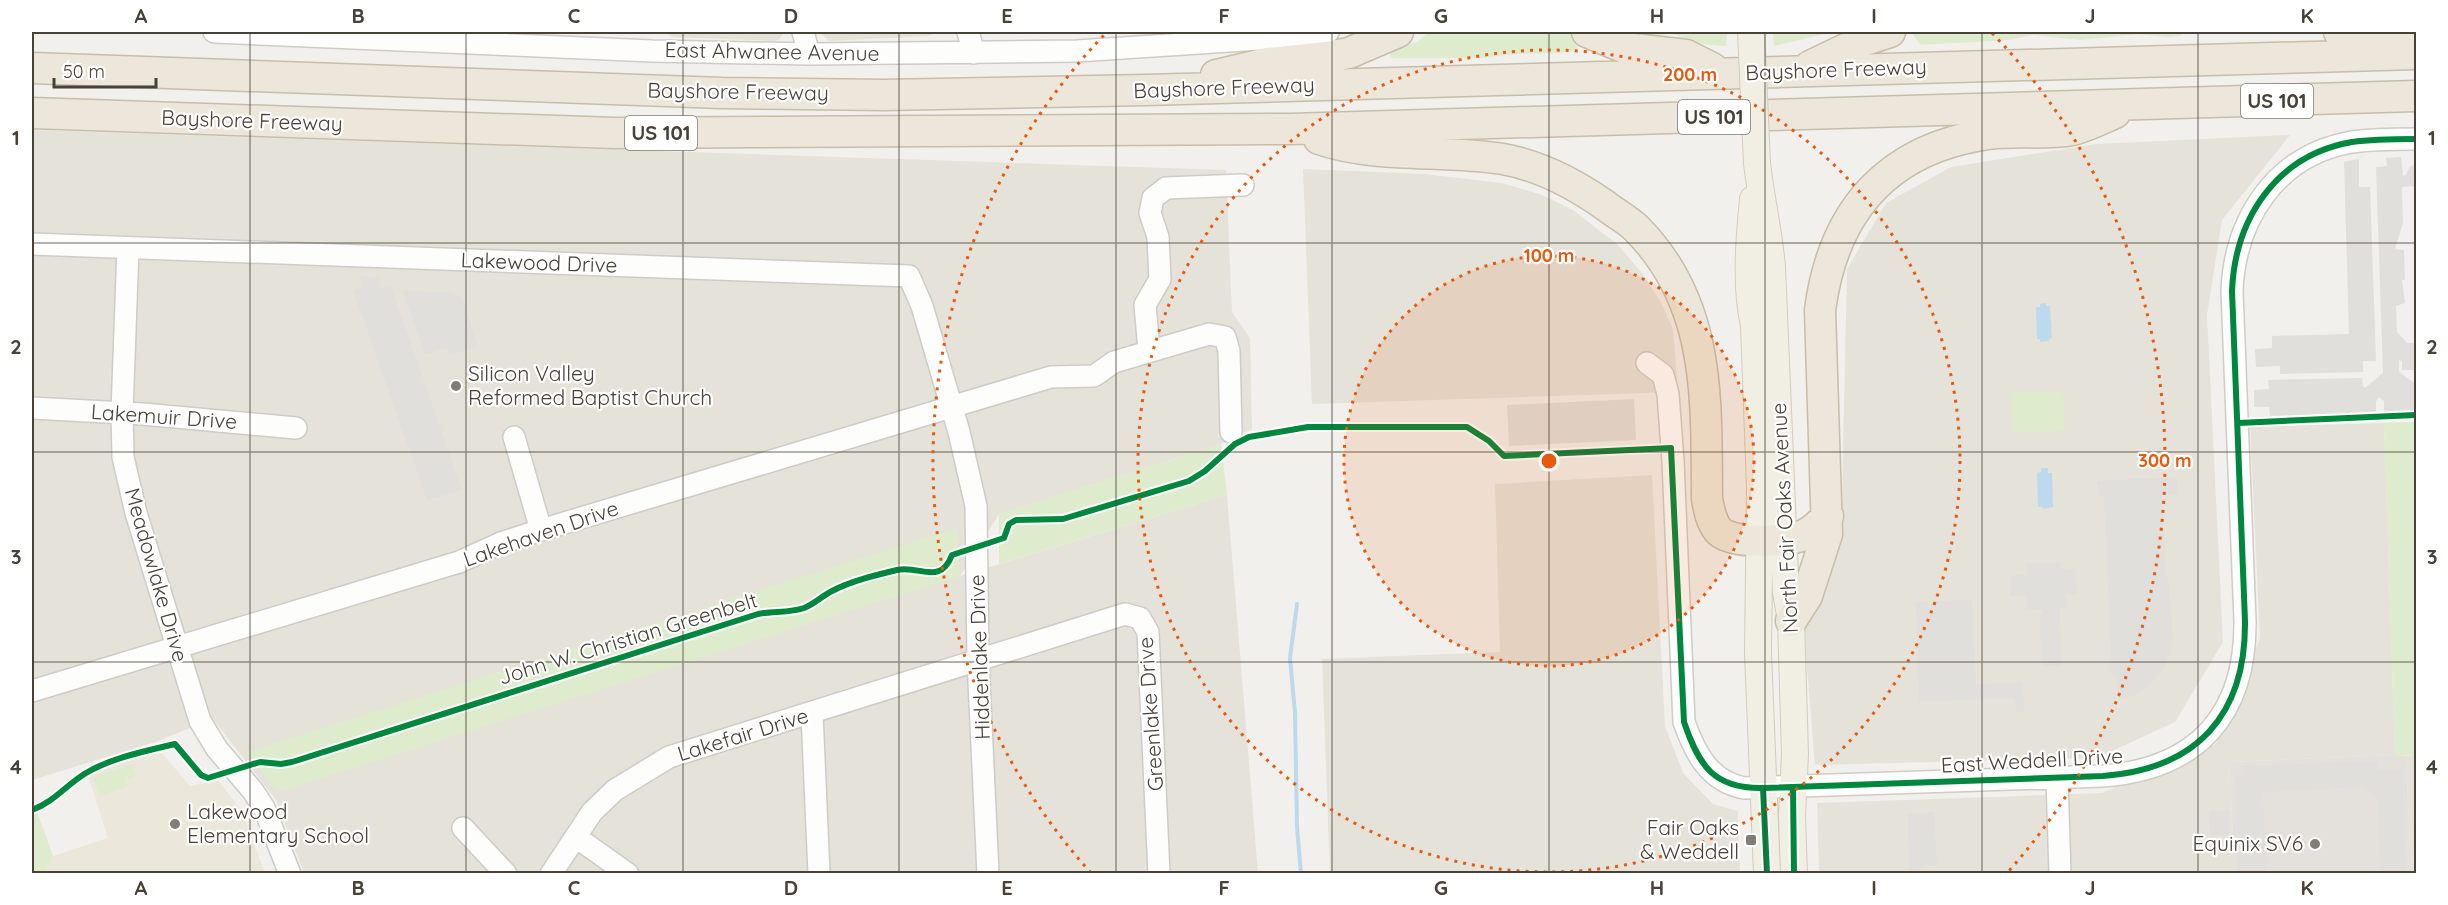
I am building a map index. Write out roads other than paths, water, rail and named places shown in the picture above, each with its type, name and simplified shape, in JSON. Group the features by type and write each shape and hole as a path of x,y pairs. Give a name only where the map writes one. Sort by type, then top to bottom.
{"highway":[{"path":"1146,90 1267,63 1349,53 1398,32"},
{"path":"1587,32 1624,48 1686,55 1723,73"},
{"path":"1799,71 1862,41 1890,32"},
{"path":"2339,32 2393,34 2416,39"},
{"name":"Bayshore Freeway","path":"32,68 722,93 884,95 1146,90 2416,54"},
{"name":"Bayshore Freeway","path":"32,113 614,133 1290,129 2416,96"},
{"path":"1791,621 1807,596 1825,546 1828,516 1820,310 1824,278 1834,247 1848,218 1869,192 1893,170 1926,151 1957,140 1991,133 2072,130 2137,105"},
{"path":"1290,129 1343,148 1467,155 1504,159 1533,167 1557,176 1584,191 1634,226 1657,253 1675,280 1700,346 1704,382 1707,499 1711,517 1718,531 1736,540 1798,538 1812,531 1828,516"}],"main road":[{"name":"North Fair Oaks Avenue","path":"1752,32 1757,163 1749,268 1750,308 1754,326 1760,488 1791,621 1795,754 1794,873"},
{"name":"North Fair Oaks Avenue","path":"1767,873 1758,653 1772,539"}],"street":[{"name":"East Ahwanee Avenue","path":"214,32 650,41 809,54 1077,51 1307,36 1328,32"},
{"path":"803,32 809,54"},
{"path":"968,32 974,53"},
{"name":"East Weddell Drive","path":"1647,363 1663,375 1668,394 1684,722 1702,762 1718,778 1733,786 1763,788 2125,775 2157,767 2194,745 2211,730 2223,713 2239,681 2246,644 2232,291 2233,271 2240,238 2268,189 2308,158 2324,150 2351,142 2416,139"},
{"path":"1231,432 1229,351 1225,337 1209,334 1149,350 1145,305 1160,279 1158,237 1150,213 1153,198 1166,188 1243,185"},
{"name":"Lakewood Drive","path":"32,244 909,276 922,306 952,408"},
{"name":"Meadowlake Drive","path":"128,248 122,412 123,457 136,513 200,722 217,749 253,791 264,808 290,873"},
{"name":"Lakehaven Drive","path":"32,691 459,562 501,543 542,530 1051,378 1095,376 1114,362 1149,350"},
{"name":"Lakemuir Drive","path":"32,408 122,412 296,428"},
{"name":"Hiddenlake Drive","path":"952,408 968,464 976,506 978,660 988,873"},
{"path":"514,437 542,530"},
{"name":"Greenlake Drive","path":"978,660 1125,614 1140,618 1148,633 1150,654 1159,873"},
{"name":"Lakefair Drive","path":"551,873 592,812 615,790 669,757 978,660"},
{"path":"812,713 819,873"},
{"path":"2057,778 2060,873"},
{"path":"463,828 506,873"},
{"path":"576,837 628,873"}],"water":[{"path":"2046,303 2046,306 2050,306 2052,338 2049,341 2040,342 2040,339 2037,339 2036,307"},
{"path":"2041,468 2048,468 2048,473 2052,473 2053,507 2043,509 2043,507 2038,507 2037,473 2041,472"}],"waterway":[{"path":"1297,604 1290,658 1295,713 1297,827 1301,874"}],"place":[{"name":"Silicon Valley Reformed Baptist Church","path":"456,386"},
{"name":"Lakewood Elementary School","path":"175,824"},
{"name":"Fair Oaks & Weddell","path":"1751,840"},
{"name":"Equinix SV6","path":"2315,844"}]}
